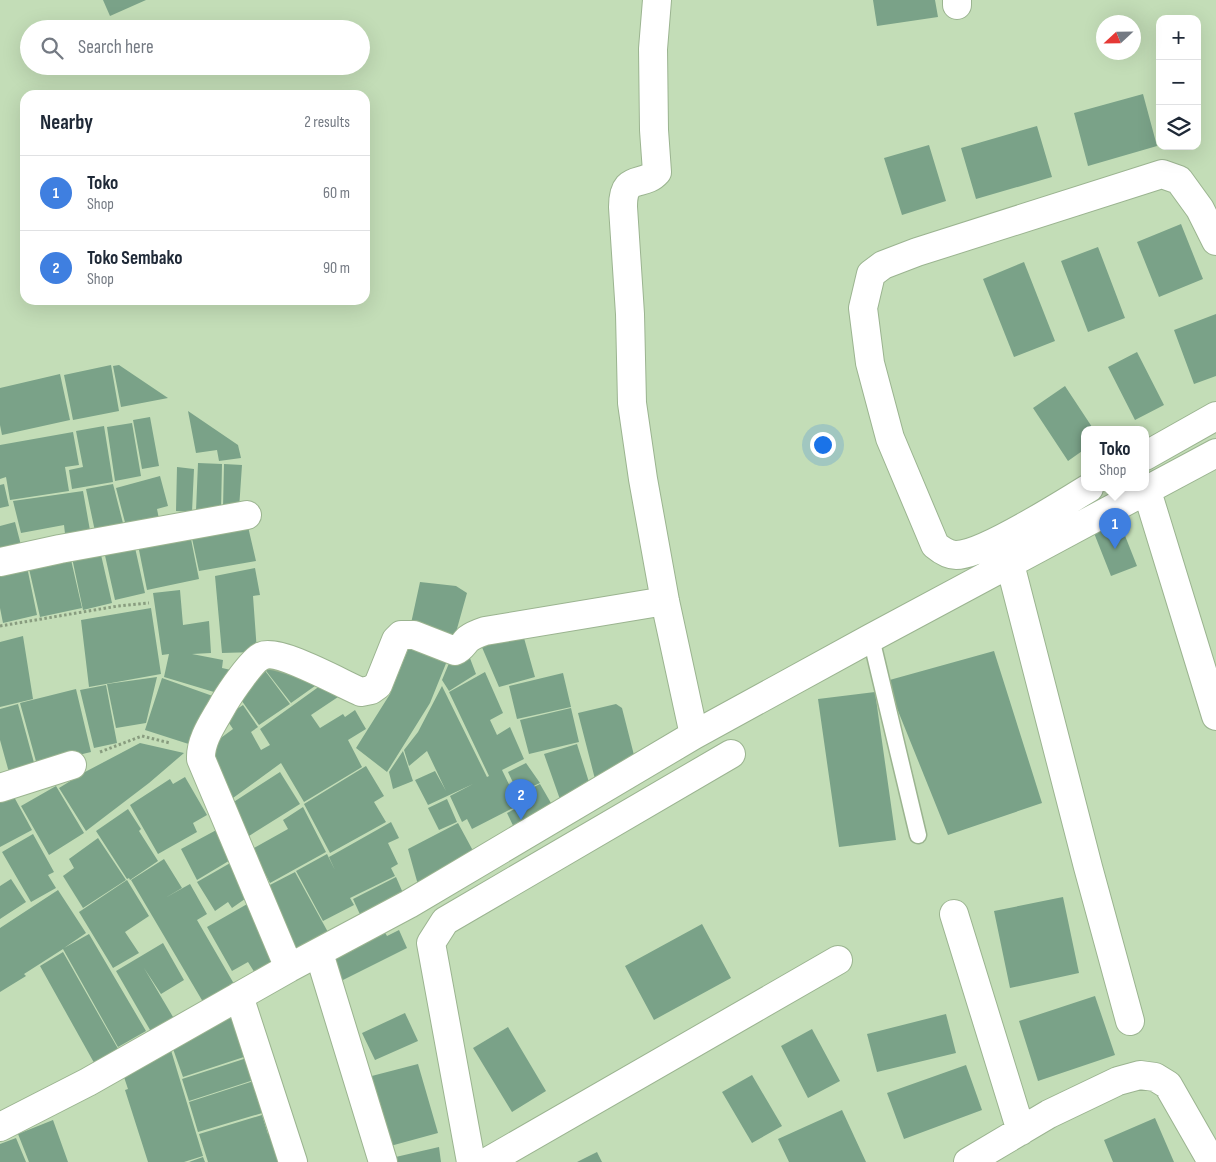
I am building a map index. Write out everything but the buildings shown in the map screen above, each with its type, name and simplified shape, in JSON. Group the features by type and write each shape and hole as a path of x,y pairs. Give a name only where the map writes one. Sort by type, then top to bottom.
{"street":[{"path":"657,0 653,50 654,130 657,172 654,176 631,183 623,195 630,314 632,403 643,479 665,602 694,736"},
{"path":"1084,491 980,549 954,556 942,551 935,545 890,438 870,363 863,308 870,274 883,265 917,252 1162,174 1179,180 1200,210 1216,241"},
{"path":"1149,454 1216,416"},
{"path":"1149,490 1216,453"},
{"path":"0,1127 88,1082 289,968 410,904 694,736 871,638 1147,491 1216,716"},
{"path":"0,562 60,548 247,515"},
{"path":"1010,564 1085,857 1130,1021"},
{"path":"289,968 201,759 201,751 205,740 232,689 260,656 269,654 284,657 361,692 371,690 378,685 396,640 401,635 414,635 455,651 461,649 468,639 474,635 485,631 665,602"},
{"path":"471,1162 431,943 445,921 731,754"},
{"path":"0,788 72,765"},
{"path":"954,914 1021,1131"},
{"path":"320,953 383,1162"},
{"path":"487,1162 838,960"},
{"path":"240,996 293,1162"},
{"path":"968,1162 1049,1114 1118,1081 1140,1075 1155,1077 1168,1085 1212,1162"}],"lane":[{"path":"871,638 918,835"}],"path":[{"path":"0,626 118,606 149,603"},
{"path":"72,765 142,736 201,751"}],"place":[{"name":"Toko","path":"1115,549"},
{"name":"Toko Sembako","path":"521,820"}]}
